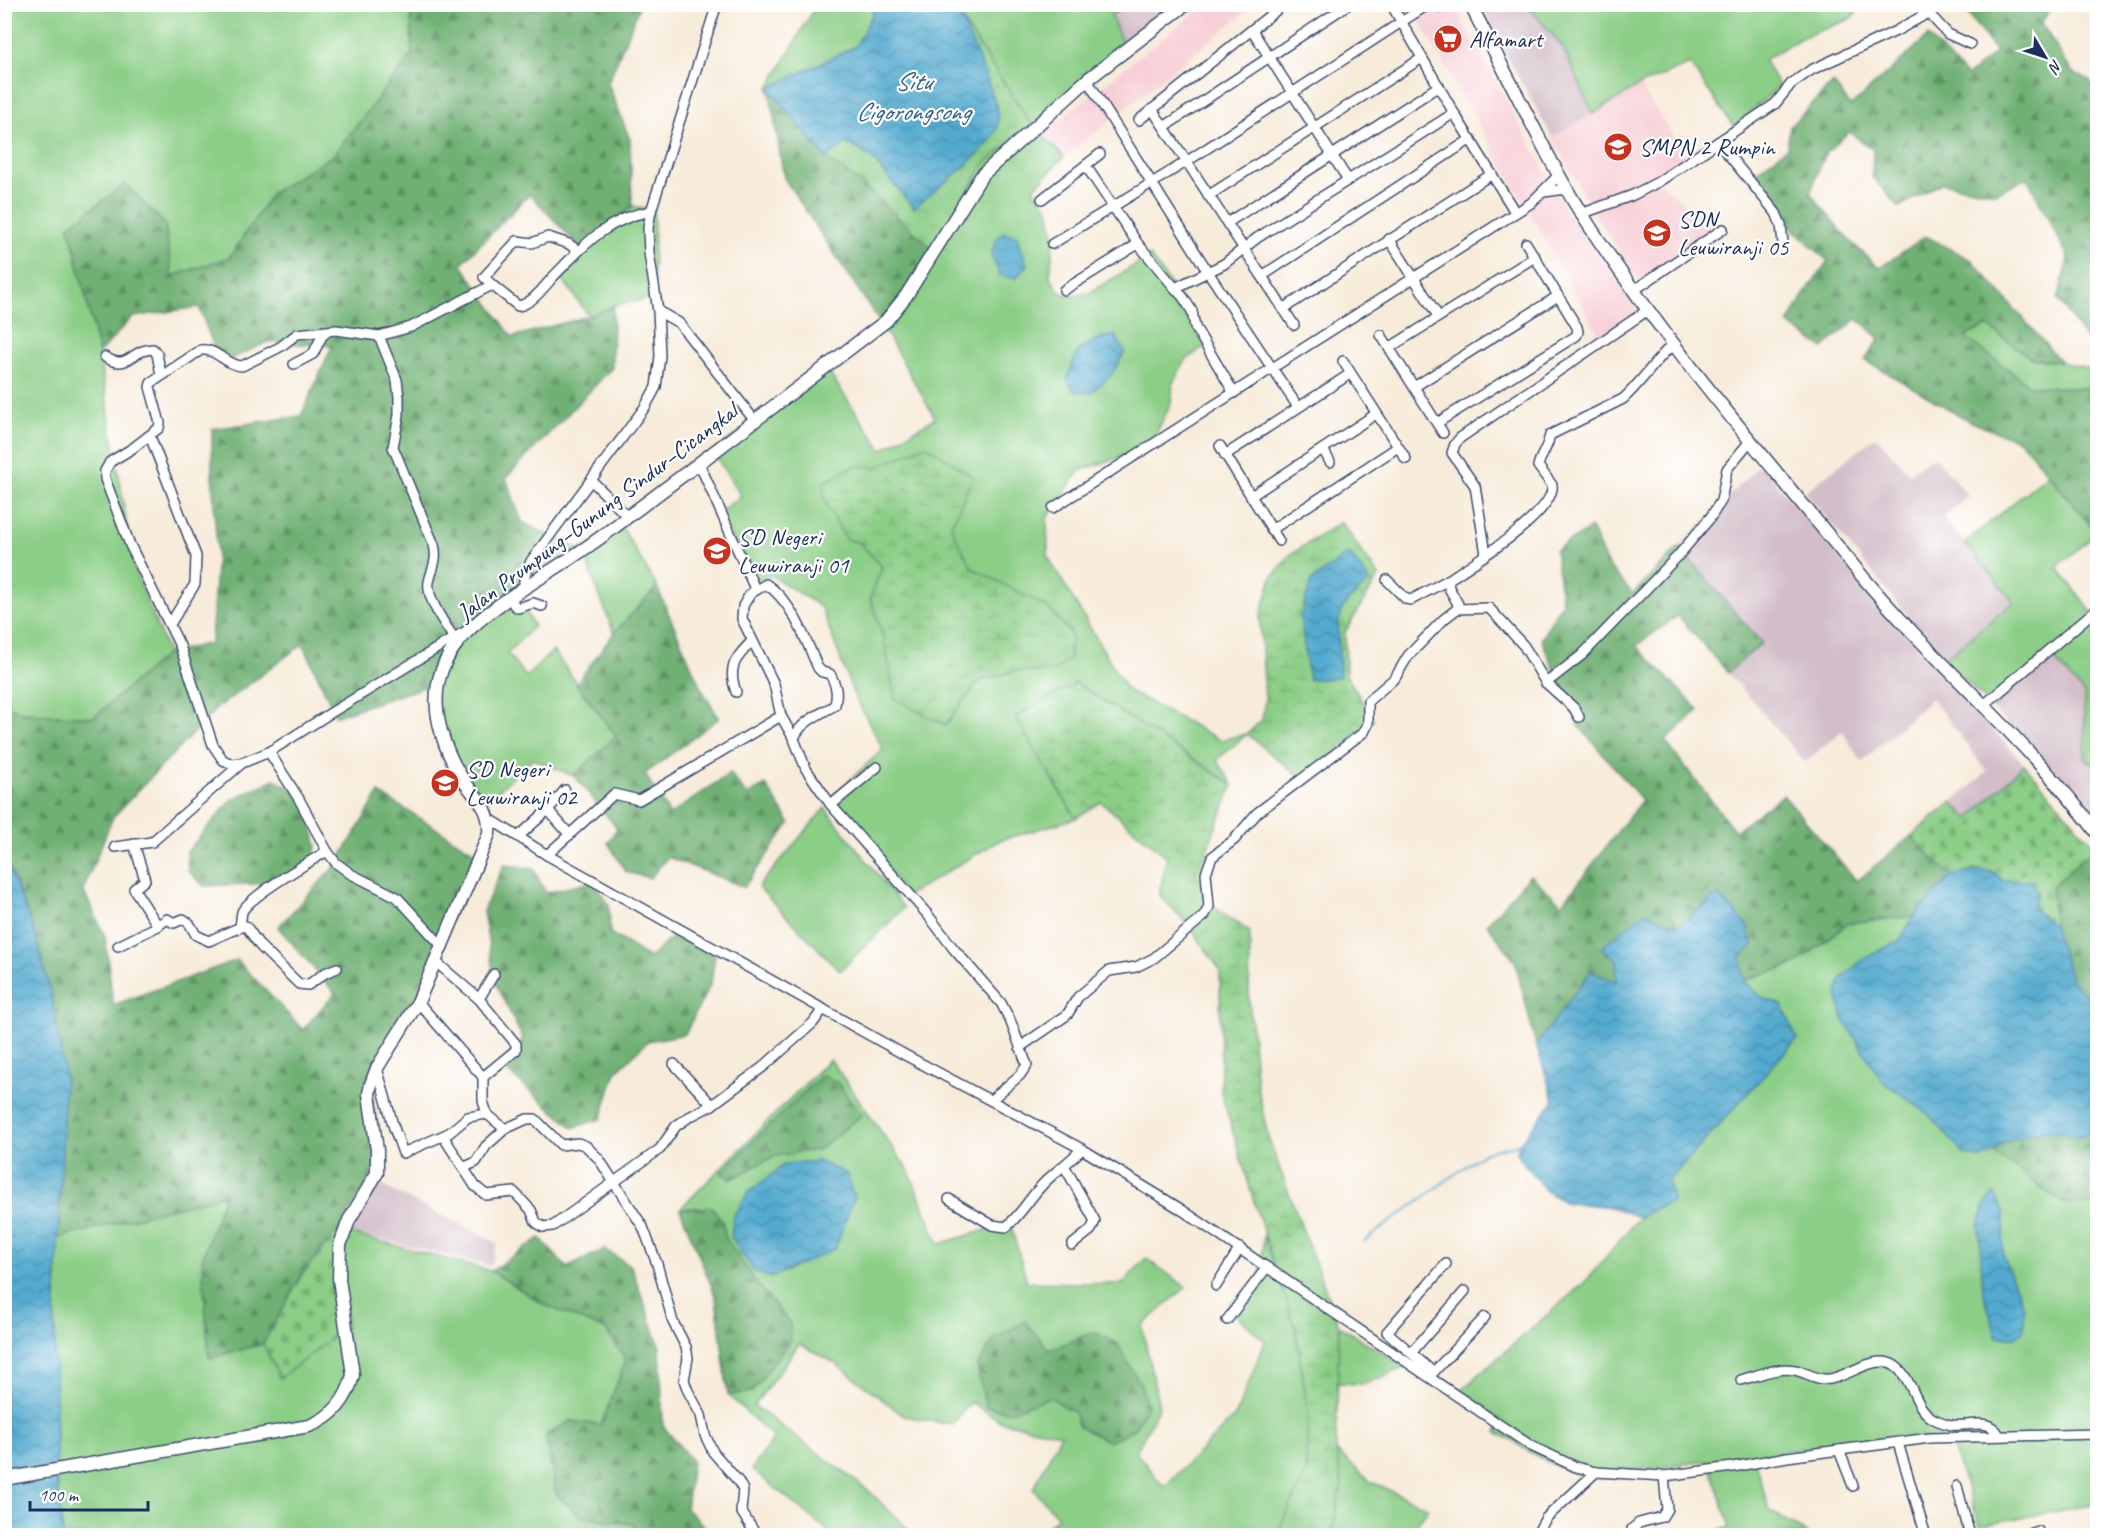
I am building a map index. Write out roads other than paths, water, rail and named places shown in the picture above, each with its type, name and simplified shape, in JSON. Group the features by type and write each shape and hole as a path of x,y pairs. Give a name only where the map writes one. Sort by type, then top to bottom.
{"main road":[{"name":"Jalan Prumpung–Gunung Sindur–Cicangkal","path":"490,819 460,775 442,735 437,713 437,686 443,665 451,651 472,627 511,596 585,549 886,321 906,296 982,175 1087,80 1186,4"},
{"path":"1470,4 1558,176 1633,291 1703,383 1864,578 2064,791 2097,834"},
{"path":"4,1479 309,1426 323,1420 336,1410 350,1388 353,1375 339,1279 340,1245 350,1220 377,1173 377,1150 369,1094 371,1084 377,1068 418,1002 436,962 489,834 490,819"}],"street":[{"path":"524,587 524,578 531,561 645,407 656,387 660,356 658,311 648,228 651,211 717,4"},
{"path":"1139,120 1284,4"},
{"path":"1316,24 1338,4"},
{"path":"1164,127 1349,4"},
{"path":"1391,4 1515,212"},
{"path":"1052,244 1186,162 1429,5 1442,7 1449,4"},
{"path":"1920,4 1948,34 1970,44"},
{"path":"1581,214 1633,195 1658,182 1774,104 1791,84 1811,70 1896,31 1928,13"},
{"path":"1252,30 1348,180"},
{"path":"1208,196 1422,58"},
{"path":"1087,80 1208,272 1298,407"},
{"path":"1227,223 1439,86"},
{"path":"1152,110 1294,325"},
{"path":"1174,288 1208,272 1454,112"},
{"path":"1262,276 1471,139"},
{"path":"1718,142 1776,213 1781,225 1783,243"},
{"path":"1042,200 1100,154"},
{"path":"1086,166 1138,244 1188,304 1195,327 1234,393"},
{"path":"1283,309 1492,174"},
{"path":"1053,508 1515,212 1544,192 1558,176"},
{"path":"1544,192 1566,189"},
{"path":"578,251 569,244 548,237 532,243 518,242 484,277 518,306 522,305 538,293 578,251 608,226 620,219 651,211"},
{"path":"1633,291 1723,230"},
{"path":"1389,239 1438,316"},
{"path":"1437,423 1576,336 1578,332 1526,243"},
{"path":"1064,290 1138,244"},
{"path":"1389,348 1535,257"},
{"path":"472,627 269,752 242,763 232,764 223,760 213,746 180,646 130,545 105,479 105,471 110,462 159,428 160,423 150,387 151,383 201,350 207,350 236,366 242,366 280,347 297,334 336,330 379,336 411,327 492,285"},
{"path":"1414,387 1558,296"},
{"path":"1486,555 1475,486 1452,453 1455,444 1460,438 1648,310"},
{"path":"658,311 678,323 755,421"},
{"path":"294,364 313,354 322,336 327,332"},
{"path":"1381,334 1443,433"},
{"path":"379,336 397,380 399,415 393,447 436,555 429,584 430,597 454,638"},
{"path":"1387,580 1406,599 1411,600 1448,580 1515,535 1551,498 1552,486 1538,466 1539,460 1548,448 1550,435 1623,399 1633,390 1660,355 1674,343"},
{"path":"105,357 113,362 124,363 144,349 153,349 157,354 161,375"},
{"path":"1343,361 1406,459"},
{"path":"1225,455 1350,374"},
{"path":"1251,496 1376,414"},
{"path":"150,436 196,556 195,584 170,624"},
{"path":"1546,683 1582,654 1677,557 1710,518 1721,501 1726,469 1750,441"},
{"path":"1220,446 1279,541"},
{"path":"1272,530 1398,447"},
{"path":"1323,449 1330,462"},
{"path":"699,463 755,589"},
{"path":"591,480 627,516"},
{"path":"1448,580 1449,588 1458,604 1457,609"},
{"path":"794,739 804,724 835,705 837,688 830,674 818,668 799,623 781,597 766,584 755,589 746,600 742,619 774,684 781,716 794,739 806,769 831,805 928,915 953,948 1001,1003 1010,1020 1027,1065 1026,1069 991,1100"},
{"path":"511,596 514,605 518,608 533,603 542,606"},
{"path":"1020,1047 1067,1015 1078,997 1109,971 1136,967 1154,958 1204,916 1209,907 1206,873 1212,858 1234,840 1257,813 1364,732 1368,724 1368,701 1395,678 1408,657 1444,619 1457,609 1489,608 1524,646 1546,683 1574,708 1579,717"},
{"path":"1984,705 2097,608"},
{"path":"736,692 731,680 735,659 752,641"},
{"path":"548,855 614,794 639,800 781,716"},
{"path":"269,752 299,798 336,863 351,874 397,897 442,946"},
{"path":"115,847 152,842 242,763"},
{"path":"831,805 877,767"},
{"path":"519,836 548,810 565,790"},
{"path":"548,810 570,835"},
{"path":"490,819 548,855 823,1009 1082,1149 1179,1208 1431,1374 1531,1446 1576,1467 1596,1473 1664,1476 1930,1438 2097,1434"},
{"path":"134,844 145,880 134,889 158,926"},
{"path":"118,946 167,919 174,923 183,919 189,922 196,935 208,941 235,931 240,926 242,913 247,906 327,850"},
{"path":"240,926 250,929 260,946 299,984 308,985 337,968"},
{"path":"436,962 479,999 516,1044 516,1050 483,1077"},
{"path":"479,999 494,974"},
{"path":"418,1002 483,1077 483,1101 487,1114 505,1129"},
{"path":"443,1136 475,1186 486,1195 514,1192 531,1210 536,1222 543,1227 553,1226 660,1149 676,1126 712,1105 763,1066 813,1023 823,1009"},
{"path":"674,1064 712,1105"},
{"path":"377,1068 403,1153 443,1136 468,1117 487,1114"},
{"path":"463,1168 476,1162 486,1146 505,1129 527,1119 535,1119 561,1145 578,1143 586,1146 599,1159 643,1227 657,1264 673,1322 686,1347 688,1358 684,1380 713,1452 738,1481 742,1491 741,1511 753,1530 753,1536"},
{"path":"950,1199 992,1224 1006,1227 1016,1219 1045,1182 1065,1167 1082,1149"},
{"path":"1065,1167 1095,1221 1091,1230 1072,1245"},
{"path":"1216,1286 1240,1248"},
{"path":"1431,1374 1387,1332 1446,1264"},
{"path":"1227,1320 1267,1267"},
{"path":"1411,1353 1465,1291"},
{"path":"1431,1374 1485,1317"},
{"path":"1741,1380 1781,1369 1828,1380 1870,1365 1885,1363 1894,1365 1905,1376 1926,1413 1934,1419 1953,1425 1990,1425 1999,1435"},
{"path":"1898,1443 1926,1536"},
{"path":"1839,1450 1853,1486"},
{"path":"1536,1536 1545,1518 1596,1473"},
{"path":"1632,1536 1632,1530 1640,1523 1662,1517 1667,1509 1664,1476"},
{"path":"1957,1486 1970,1536"},
{"path":"2022,1536 2038,1530 2039,1536"}],"water":[{"name":"Situ Cigorongsong","path":"877,5 961,5 962,20 986,75 996,106 997,129 984,148 914,208 870,156 847,143 826,158 769,88 856,46"},
{"path":"1003,232 1017,236 1027,265 1015,279 1000,275 991,255 996,240"},
{"path":"1115,335 1125,352 1112,374 1091,393 1075,391 1067,379 1078,350 1099,338"},
{"path":"1349,553 1370,581 1344,605 1338,623 1340,677 1309,680 1300,616 1312,580"},
{"path":"4,857 34,930 52,998 65,1076 55,1318 56,1473 63,1535 5,1535"},
{"path":"1979,870 1992,872 2003,880 2031,881 2038,893 2032,907 2053,926 2072,981 2098,1008 2097,1126 2089,1133 2074,1138 2061,1130 2032,1133 2003,1143 1993,1153 1979,1158 1965,1155 1927,1113 1882,1081 1843,1019 1837,992 1841,979 1862,960 1900,940 1914,916 1952,876"},
{"path":"1717,895 1746,923 1753,945 1740,957 1744,981 1763,998 1782,1005 1797,1039 1668,1181 1674,1201 1639,1217 1611,1207 1564,1202 1546,1191 1517,1154 1519,1144 1554,1100 1536,1045 1591,971 1616,982 1617,960 1601,948 1645,912 1678,926"},
{"path":"818,1161 847,1174 854,1198 835,1249 771,1278 754,1272 731,1237 734,1215 748,1193 785,1164"},
{"path":"1994,1193 2004,1212 2003,1255 2024,1308 2024,1330 2016,1337 1997,1337 1983,1292 1979,1226 1984,1207"}],"waterway":[{"path":"1363,1242 1485,1152 1519,1144"}],"place":[{"name":"Alfamart","path":"1448,39"},
{"name":"SMPN 2 Rumpin","path":"1618,147"},
{"name":"SDN Leuwiranji 05","path":"1657,233"},
{"name":"SD Negeri Leuwiranji 01","path":"717,551"},
{"name":"SD Negeri Leuwiranji 02","path":"445,783"}]}
